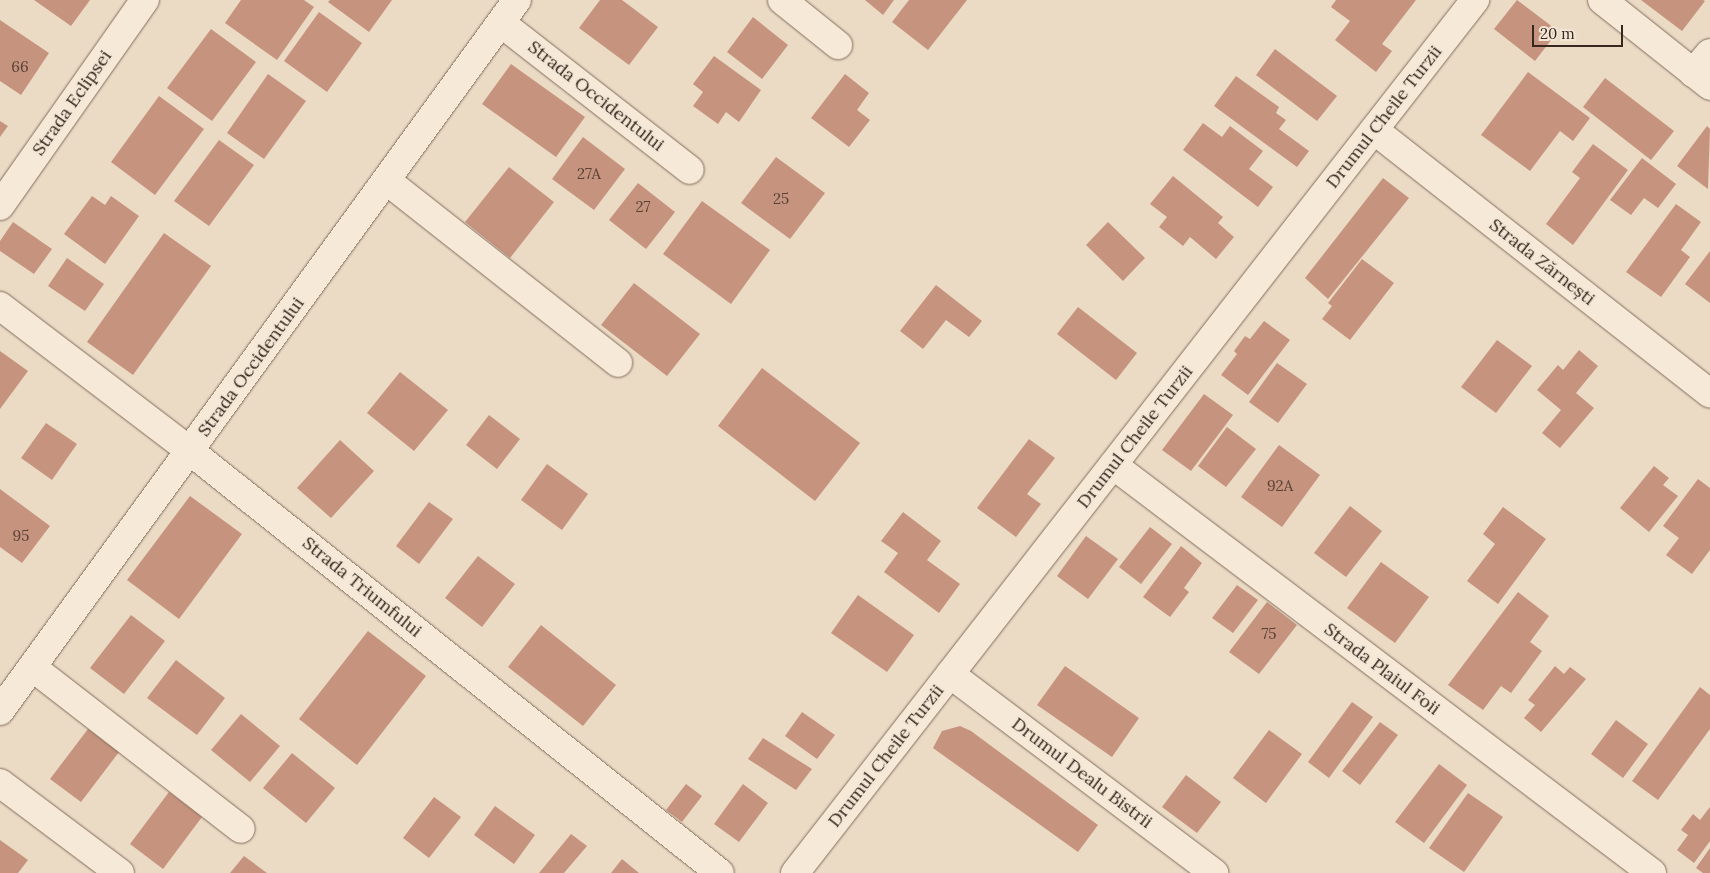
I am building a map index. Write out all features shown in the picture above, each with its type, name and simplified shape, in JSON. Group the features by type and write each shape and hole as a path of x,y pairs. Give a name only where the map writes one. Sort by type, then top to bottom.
{"street":[{"name":"Strada Eclipsei","path":"0,206 145,0"},
{"name":"Strada Occidentului","path":"0,711 517,0"},
{"path":"782,0 838,45"},
{"name":"Drumul Cheile Turzii","path":"795,873 1475,0"},
{"path":"1602,0 1705,71"},
{"name":"Strada Occidentului","path":"501,23 690,170"},
{"name":"Strada Zărnești","path":"1374,130 1710,393"},
{"path":"387,181 618,363"},
{"name":"Strada Triumfului","path":"0,306 190,451 720,873"},
{"name":"Strada Plaiul Foii","path":"1113,465 1652,873"},
{"path":"32,667 241,830"},
{"name":"Drumul Dealu Bistrii","path":"950,674 1214,873"},
{"path":"0,783 120,873"}],"building":[{"path":"34,0 90,0 71,26"},
{"path":"241,0 304,0 314,7 277,60 225,23"},
{"path":"330,0 392,0 369,32 328,2"},
{"path":"600,0 622,0 658,27 629,65 579,28"},
{"path":"865,0 894,0 883,15"},
{"path":"909,0 967,0 928,50 892,22"},
{"path":"1336,0 1416,0 1382,44 1392,51 1376,72 1335,40 1350,21 1331,7"},
{"path":"1517,0 1558,31 1535,61 1494,29"},
{"path":"1641,0 1703,0 1705,1 1682,31"},
{"path":"319,12 362,43 327,92 284,61"},
{"path":"753,17 788,45 762,79 727,52"},
{"path":"0,20 49,53 21,95 0,81"},
{"path":"211,29 256,62 212,121 167,88"},
{"path":"1275,49 1337,96 1317,121 1256,75"},
{"path":"714,56 761,90 739,122 726,112 718,124 693,106 703,92 693,84"},
{"path":"511,64 585,117 556,157 482,104"},
{"path":"1528,72 1590,118 1573,141 1560,131 1530,171 1481,135"},
{"path":"268,74 306,101 264,159 227,133"},
{"path":"845,74 869,93 857,110 870,120 849,147 811,118"},
{"path":"1236,76 1279,107 1276,113 1286,120 1279,129 1309,151 1297,167 1214,106"},
{"path":"1605,78 1674,131 1651,160 1583,107"},
{"path":"159,96 204,129 155,195 111,162"},
{"path":"0,121 8,126 0,137"},
{"path":"1203,123 1222,137 1230,126 1263,151 1249,169 1273,187 1258,207 1183,150"},
{"path":"1707,126 1710,129 1708,189 1677,166"},
{"path":"583,137 625,169 594,210 552,179"},
{"path":"219,140 254,165 209,226 174,201"},
{"path":"1593,144 1628,170 1573,245 1546,224 1580,178 1572,172"},
{"path":"776,157 825,193 790,239 741,203"},
{"path":"1642,158 1676,184 1658,208 1644,198 1631,215 1610,200"},
{"path":"509,167 554,202 510,258 465,222"},
{"path":"1173,176 1223,217 1218,223 1234,237 1216,259 1190,237 1183,246 1159,227 1167,217 1150,204"},
{"path":"1383,178 1409,198 1328,299 1305,278"},
{"path":"638,183 675,212 646,249 609,220"},
{"path":"92,196 105,205 111,196 139,216 105,264 64,234"},
{"path":"702,201 770,250 731,304 663,254"},
{"path":"1676,204 1701,222 1681,250 1690,257 1661,297 1626,272"},
{"path":"13,222 52,249 34,274 0,251 0,241"},
{"path":"1108,222 1145,258 1123,281 1086,245"},
{"path":"164,233 211,266 133,375 87,342"},
{"path":"1710,251 1710,303 1685,284"},
{"path":"67,258 104,284 85,311 48,286"},
{"path":"1362,259 1394,283 1350,340 1322,319 1332,306 1328,303"},
{"path":"634,283 700,334 667,376 601,325"},
{"path":"936,285 982,321 969,337 946,320 923,349 900,331"},
{"path":"1078,307 1137,353 1116,380 1057,334"},
{"path":"1264,321 1290,340 1248,395 1221,375 1237,354 1234,351 1245,336 1250,339"},
{"path":"1497,340 1532,366 1496,413 1461,387"},
{"path":"1579,350 1598,366 1576,393 1594,408 1560,448 1542,433 1561,410 1537,390 1558,365 1563,370"},
{"path":"0,351 28,371 0,409"},
{"path":"1277,363 1307,384 1278,423 1249,402"},
{"path":"762,368 860,443 815,501 718,426"},
{"path":"400,372 448,410 414,451 367,413"},
{"path":"1204,394 1233,415 1191,471 1162,450"},
{"path":"489,415 520,439 497,469 466,445"},
{"path":"46,423 77,444 52,480 21,458"},
{"path":"1227,427 1256,449 1226,487 1198,466"},
{"path":"1029,439 1055,458 1027,494 1041,504 1016,537 977,508"},
{"path":"340,440 374,471 331,518 297,488"},
{"path":"1279,445 1320,475 1282,527 1241,497"},
{"path":"547,464 588,494 562,530 521,500"},
{"path":"1654,466 1669,478 1663,485 1678,496 1649,532 1620,508"},
{"path":"1698,479 1710,488 1710,550 1692,574 1666,555 1679,538 1663,526"},
{"path":"0,489 50,526 22,563 0,547"},
{"path":"190,496 242,534 179,619 127,580"},
{"path":"429,502 453,519 419,564 396,546"},
{"path":"1350,506 1382,531 1346,577 1314,553"},
{"path":"1503,507 1546,539 1498,604 1467,581 1495,544 1483,534"},
{"path":"903,512 941,541 927,560 960,584 939,613 884,572 898,553 881,541"},
{"path":"1150,527 1172,544 1141,584 1119,567"},
{"path":"1086,536 1118,559 1088,599 1057,576"},
{"path":"1181,546 1202,563 1184,588 1189,592 1170,617 1143,597"},
{"path":"478,556 515,584 482,627 445,598"},
{"path":"1381,562 1429,597 1395,643 1347,608"},
{"path":"1237,585 1258,600 1233,633 1212,618"},
{"path":"1518,592 1549,616 1530,642 1542,651 1511,693 1501,686 1483,710 1448,685"},
{"path":"858,595 914,635 887,672 831,633"},
{"path":"1267,602 1297,625 1259,674 1229,652"},
{"path":"131,615 165,641 124,694 90,668"},
{"path":"541,625 616,685 583,726 508,667"},
{"path":"368,631 426,676 357,765 299,719"},
{"path":"176,660 225,698 197,735 147,698"},
{"path":"1065,666 1139,718 1112,757 1037,705"},
{"path":"1555,666 1564,674 1570,667 1586,679 1541,732 1524,718 1535,705 1528,700"},
{"path":"1700,687 1710,695 1710,729 1658,800 1632,781"},
{"path":"1352,702 1373,717 1329,778 1308,762"},
{"path":"802,712 835,735 817,759 785,736"},
{"path":"241,714 280,746 250,782 211,750"},
{"path":"1616,720 1648,744 1623,778 1591,754"},
{"path":"1380,722 1398,735 1360,785 1342,771"},
{"path":"960,726 971,731 1098,825 1078,852 933,748 942,731"},
{"path":"88,729 119,752 81,802 50,779"},
{"path":"1269,730 1302,754 1266,803 1233,778"},
{"path":"763,738 812,769 796,790 748,759"},
{"path":"292,753 335,788 306,823 263,788"},
{"path":"1439,764 1467,785 1424,843 1395,822"},
{"path":"1186,775 1221,802 1197,833 1162,807"},
{"path":"686,784 702,796 682,822 666,810"},
{"path":"743,784 768,803 739,842 714,824"},
{"path":"169,792 202,817 163,869 130,844"},
{"path":"1468,793 1503,817 1464,872 1429,848"},
{"path":"434,797 461,817 429,858 403,838"},
{"path":"495,806 535,835 514,864 474,835"},
{"path":"1710,807 1710,841 1694,863 1677,850 1688,835 1681,830 1693,814 1700,820"},
{"path":"571,834 587,846 564,873 539,873"},
{"path":"0,840 28,860 18,873 0,873"},
{"path":"1710,848 1710,873 1703,873 1696,868"},
{"path":"244,856 267,873 230,873"},
{"path":"622,859 639,873 611,873"}]}
